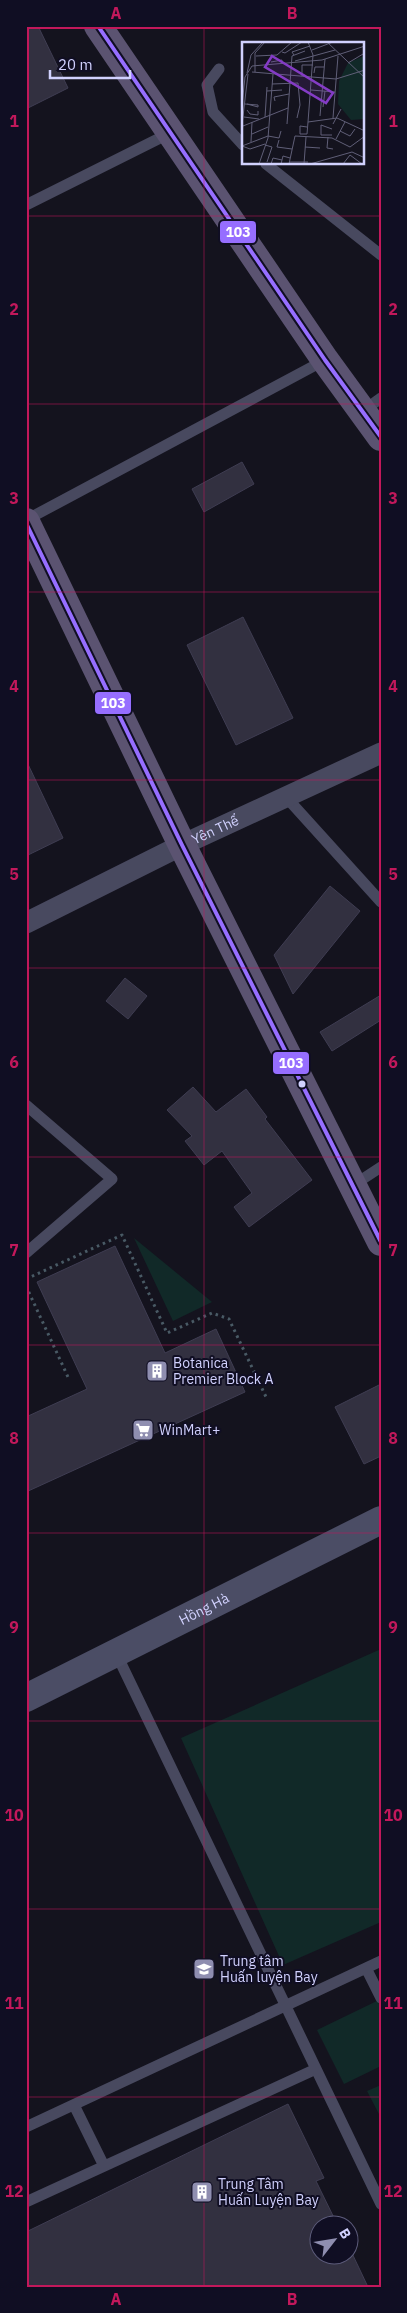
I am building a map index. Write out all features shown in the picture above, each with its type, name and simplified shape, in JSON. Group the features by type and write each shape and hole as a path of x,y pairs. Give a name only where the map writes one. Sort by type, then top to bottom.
{"main road":[{"path":"98,26 172,132 325,360 372,404 381,437"},
{"path":"26,521 182,845 381,1242"}],"street":[{"name":"Yên Thế","path":"26,923 182,845 381,753"},
{"name":"Hồng Hà","path":"26,1698 381,1520"}],"lane":[{"path":"219,68 207,85 213,112 242,144"},
{"path":"26,205 172,132"},
{"path":"267,165 381,255"},
{"path":"26,521 325,360"},
{"path":"286,797 381,902"},
{"path":"26,1105 112,1179 26,1253"},
{"path":"352,1186 381,1167"},
{"path":"116,1653 381,2204"},
{"path":"26,2127 381,1961"},
{"path":"366,1968 381,1998"},
{"path":"26,2202 316,2069"},
{"path":"74,2105 104,2166"}],"path":[{"path":"26,1279 122,1235 167,1333 212,1313 229,1319 267,1399"},
{"path":"26,1286 68,1377"}],"green space":[{"path":"134,1238 212,1302 173,1321"},
{"path":"381,1649 381,1922 283,1965 181,1738"},
{"path":"381,1999 381,2066 344,2084 317,2030"},
{"path":"381,2085 381,2118 367,2091"}],"building":[{"path":"26,26 38,26 68,88 26,109"},
{"path":"242,462 254,484 204,512 192,489"},
{"path":"243,617 293,718 236,745 187,645"},
{"path":"26,760 63,838 26,856"},
{"path":"330,886 360,911 293,994 274,955"},
{"path":"125,978 147,996 128,1019 106,1001"},
{"path":"381,995 381,1020 332,1051 320,1032"},
{"path":"193,1087 216,1112 246,1089 267,1117 265,1119 312,1180 249,1227 234,1207 252,1193 222,1151 204,1165 185,1141 192,1136 167,1110"},
{"name":"Botanica Premier Block A","path":"115,1246 165,1353 216,1329 245,1392 26,1492 26,1417 87,1389 37,1282"},
{"path":"381,1384 381,1456 364,1464 335,1407"},
{"name":"Trung Tâm Huấn Luyện Bay","path":"288,2104 324,2178 316,2181 333,2216 310,2216 310,2266 358,2266 368,2287 26,2287 26,2232"}],"transit line":[{"name":"103","path":"98,26 325,360 381,437"},
{"name":"103","path":"26,523 182,845 381,1242"}],"place":[{"name":"Botanica Premier Block A","path":"157,1371"},
{"name":"WinMart+","path":"143,1430"},
{"name":"Trung tâm Huấn luyện Bay","path":"204,1969"},
{"name":"Trung Tâm Huấn Luyện Bay","path":"202,2192"}]}
